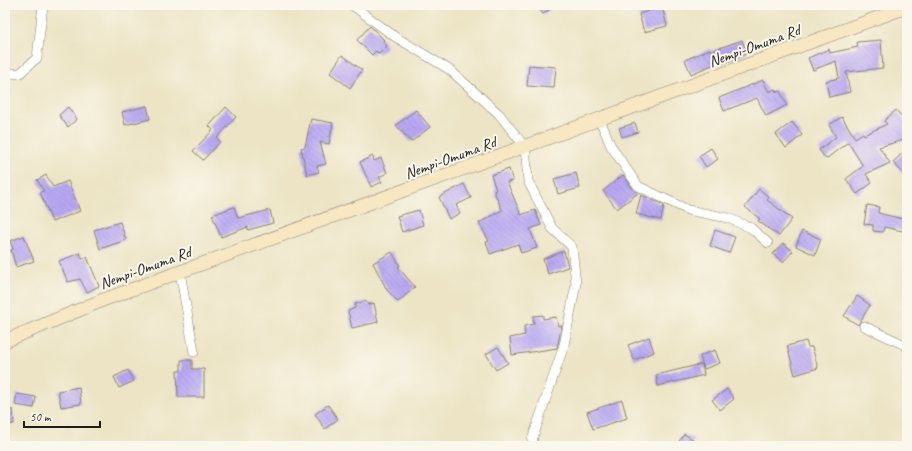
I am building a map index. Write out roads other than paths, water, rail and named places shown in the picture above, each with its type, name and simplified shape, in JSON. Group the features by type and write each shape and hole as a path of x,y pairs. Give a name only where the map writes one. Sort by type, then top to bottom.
{"street":[{"path":"5,72 19,74 37,58 43,5"},
{"path":"352,5 394,36 450,70 499,114 525,148 528,181 552,228 572,247 576,284 564,345 532,440 534,446"},
{"name":"Nempi-Omuma Rd","path":"5,341 103,300 525,148 907,7"},
{"path":"600,120 611,146 638,186 688,210 728,218 751,228 768,243"},
{"path":"180,272 194,352"},
{"path":"864,326 907,346"}]}
